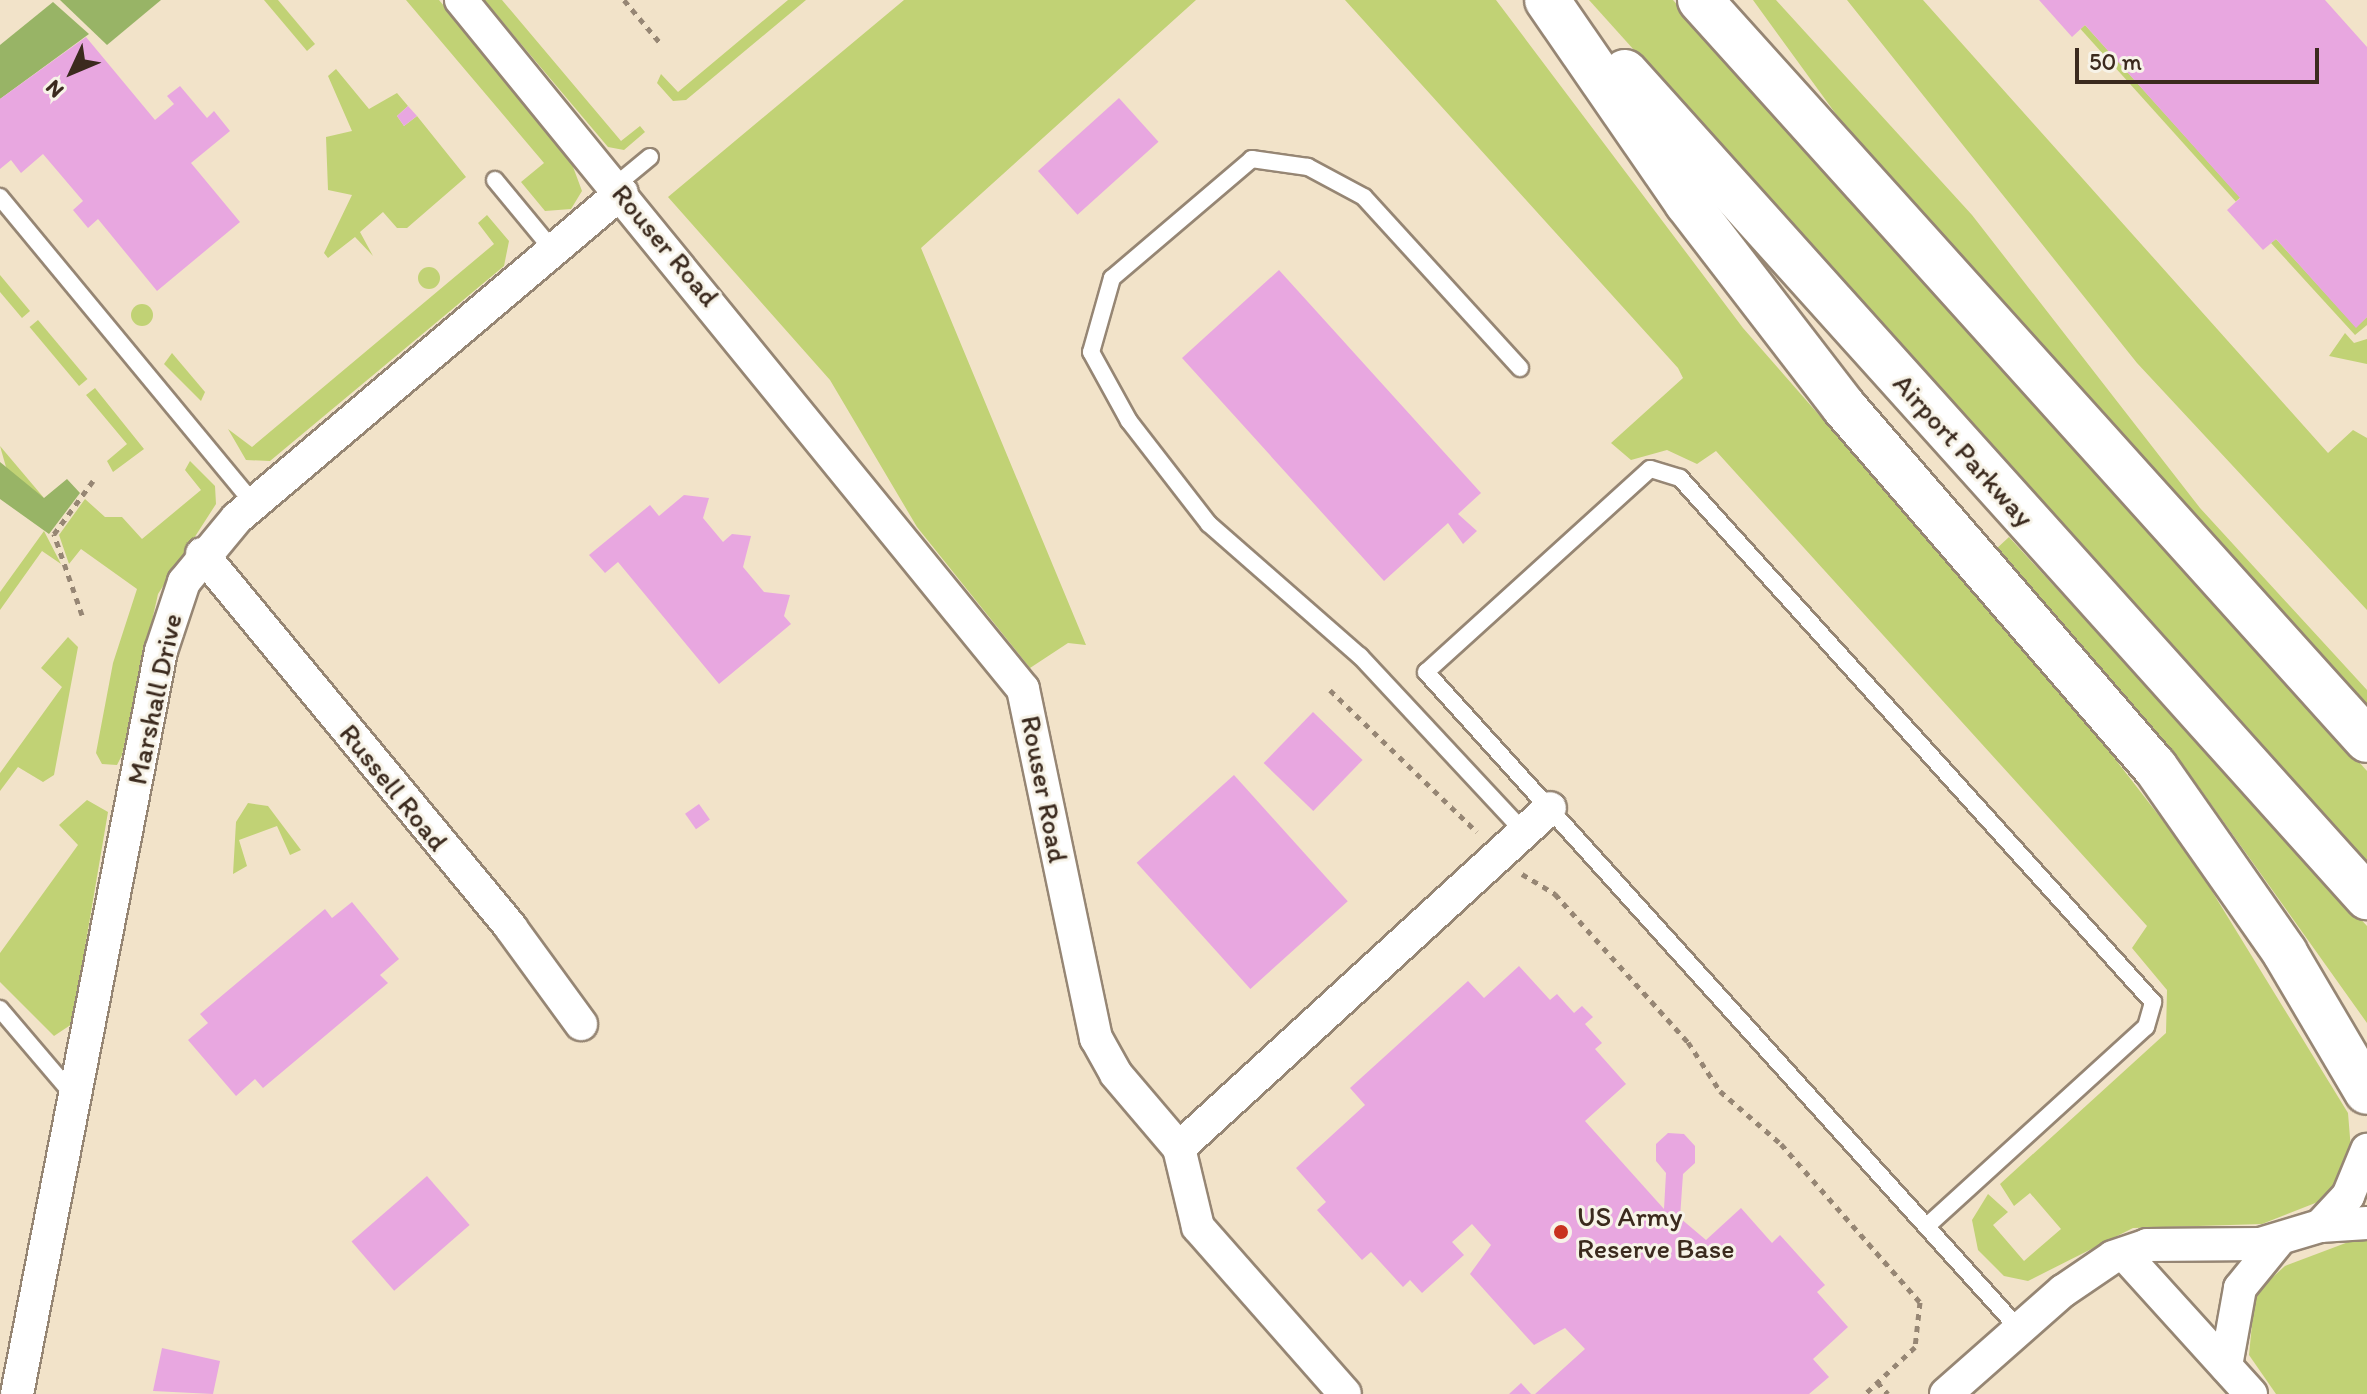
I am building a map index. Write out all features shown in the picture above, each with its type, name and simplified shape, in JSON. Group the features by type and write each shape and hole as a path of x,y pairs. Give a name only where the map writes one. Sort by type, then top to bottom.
{"highway":[{"path":"1547,0 1687,203 1844,407 2155,767 2277,941 2367,1092"},
{"name":"Airport Parkway","path":"1564,0 2367,897"},
{"path":"1700,0 2367,740"}],"street":[{"name":"Rouser Road","path":"461,0 619,189 1023,689 1092,1028 1116,1074 1179,1148"},
{"name":"Marshall Drive","path":"17,1394 161,651 175,601 202,554 254,504 553,250 619,189"},
{"name":"Russell Road","path":"202,554 511,928 581,1024"},
{"path":"1345,1394 1203,1234 1179,1148 1550,808"},
{"path":"2320,1226 2348,1196 2367,1150"},
{"path":"1946,1394 2086,1273 2124,1254 2147,1245 2279,1240 2320,1226 2367,1223"},
{"path":"2226,1366 2240,1288 2279,1240"},
{"path":"2124,1254 2251,1394"}],"lane":[{"path":"619,189 650,157"},
{"path":"1520,368 1364,197 1308,167 1252,159 1112,278 1091,352 1129,421 1209,524 1360,656 1524,832"},
{"path":"495,180 553,250"},
{"path":"0,197 254,504"},
{"path":"1927,1226 2146,1027 2153,1002 1665,469 1644,473 1426,672 2019,1329"},
{"path":"0,1009 76,1099"}],"path":[{"path":"624,0 661,44"},
{"path":"82,615 54,534 93,481"},
{"path":"1330,690 1500,854 1555,894 1688,1042 1720,1091 1781,1144 1914,1294 1922,1312 1919,1339 1865,1394"},
{"path":"1877,1382 1888,1394"}],"green space":[{"path":"60,0 161,0 107,45"},
{"path":"264,0 278,0 315,44 307,51"},
{"path":"406,0 439,0 569,156 582,191 571,209 545,211 521,182 544,163"},
{"path":"484,0 502,0 621,141 640,126 645,132 624,150 608,147"},
{"path":"788,0 806,0 686,100 673,101 657,83 661,74 678,92"},
{"path":"904,0 1196,0 921,248 1086,645 1068,643 1030,668 917,527 830,380 668,197"},
{"path":"1345,0 1496,0 1743,328 2081,715 2191,857 2348,1113 2352,1162 2328,1198 2262,1224 2133,1228 2028,1281 2004,1276 1978,1250 1972,1220 1988,1194 2008,1212 1993,1225 2024,1261 2061,1229 2030,1193 2014,1206 2000,1184 2166,1033 2167,990 2132,948 2147,926 1716,451 1697,464 1667,450 1631,460 1611,443 1683,378 1678,368"},
{"path":"1589,0 1673,0 1878,227 2367,771 2367,865"},
{"path":"1753,0 1776,0 1972,215 2200,508 2367,690 2367,707 1857,143"},
{"path":"1847,0 1923,0 2328,453 2353,430 2367,438 2367,610 2137,363"},
{"path":"53,2 89,34 0,99 0,45"},
{"path":"2085,25 2240,197 2236,201 2081,29"},
{"path":"336,69 369,109 397,93 408,106 397,116 404,126 417,116 466,177 407,228 397,228 383,212 360,232 373,256 355,237 328,258 324,253 352,195 328,190 326,137 352,131 328,76"},
{"path":"487,215 509,241 504,266 270,461 246,460 228,429 252,447 494,244 478,223"},
{"path":"2276,239 2356,327 2367,317 2367,325 2355,335 2271,243"},
{"path":"429,267 437,270 440,278 437,286 429,289 421,286 418,278 421,270"},
{"path":"0,275 30,311 22,318 0,292"},
{"path":"142,304 150,307 153,315 150,323 142,326 134,323 131,315 134,307"},
{"path":"38,320 87,379 79,386 30,327"},
{"path":"2345,333 2354,343 2367,339 2367,364 2329,356"},
{"path":"172,353 205,392 201,401 164,364"},
{"path":"95,388 144,449 113,472 107,461 127,444 86,395"},
{"path":"0,446 44,498 8,474"},
{"path":"190,461 215,486 216,504 158,594 122,755 117,765 102,764 96,753 113,663 137,589 81,549 69,564 59,535 85,499 105,517 122,517 142,539 201,490 185,470"},
{"path":"0,462 44,498 67,479 80,493 49,534 0,499"},
{"path":"44,531 61,564 42,551 0,610 0,592"},
{"path":"2009,537 2367,926 2367,1023 2196,783 1995,550"},
{"path":"68,637 78,647 54,775 43,782 18,767 0,791 0,773 62,687 41,668"},
{"path":"87,800 108,812 72,1024 54,1036 0,982 0,953 78,845 59,825"},
{"path":"248,803 268,806 301,850 290,855 277,826 239,840 247,866 233,874 236,822"},
{"path":"2367,1235 2367,1394 2276,1394 2249,1355 2255,1293 2285,1266"}],"building":[{"path":"2039,0 2325,0 2367,47 2367,317 2356,328 2276,239 2263,250 2227,210 2240,198 2085,25 2072,37"},
{"path":"86,37 155,120 174,104 167,96 180,86 207,118 214,111 230,131 191,163 240,222 157,291 98,219 88,228 73,210 83,201 43,154 21,173 11,160 0,169 0,99"},
{"path":"1119,98 1158,142 1077,215 1038,171"},
{"path":"408,106 417,116 404,126 397,116"},
{"path":"1279,270 1481,493 1458,514 1477,531 1463,544 1448,523 1384,581 1182,358"},
{"path":"684,495 709,498 703,518 723,542 732,534 751,536 743,567 764,592 790,595 784,616 791,624 719,684 618,562 605,573 589,555 650,505 659,516"},
{"path":"1313,712 1363,760 1313,811 1264,763"},
{"path":"1234,775 1348,901 1250,989 1137,863"},
{"path":"699,804 710,820 696,829 685,814"},
{"path":"352,902 399,959 380,975 388,983 263,1088 255,1079 236,1096 188,1040 208,1023 200,1014 325,909 332,918"},
{"path":"1519,966 1550,1000 1557,994 1574,1013 1582,1006 1593,1017 1585,1024 1602,1043 1595,1049 1626,1084 1585,1121 1664,1209 1666,1173 1656,1161 1656,1144 1668,1133 1684,1134 1695,1146 1695,1163 1683,1174 1680,1218 1706,1240 1741,1208 1772,1243 1780,1235 1825,1285 1817,1292 1848,1327 1813,1359 1829,1377 1809,1394 1535,1394 1585,1349 1565,1328 1534,1345 1470,1274 1491,1245 1472,1224 1452,1242 1464,1255 1422,1293 1410,1280 1403,1287 1371,1252 1362,1260 1317,1210 1326,1202 1296,1168 1365,1105 1350,1088 1468,981 1484,998"},
{"path":"427,1176 470,1225 394,1291 352,1242"},
{"path":"162,1348 220,1361 213,1394 153,1391"},
{"path":"1521,1383 1531,1394 1509,1394"}],"place":[{"name":"US Army Reserve Base","path":"1561,1232"}]}
